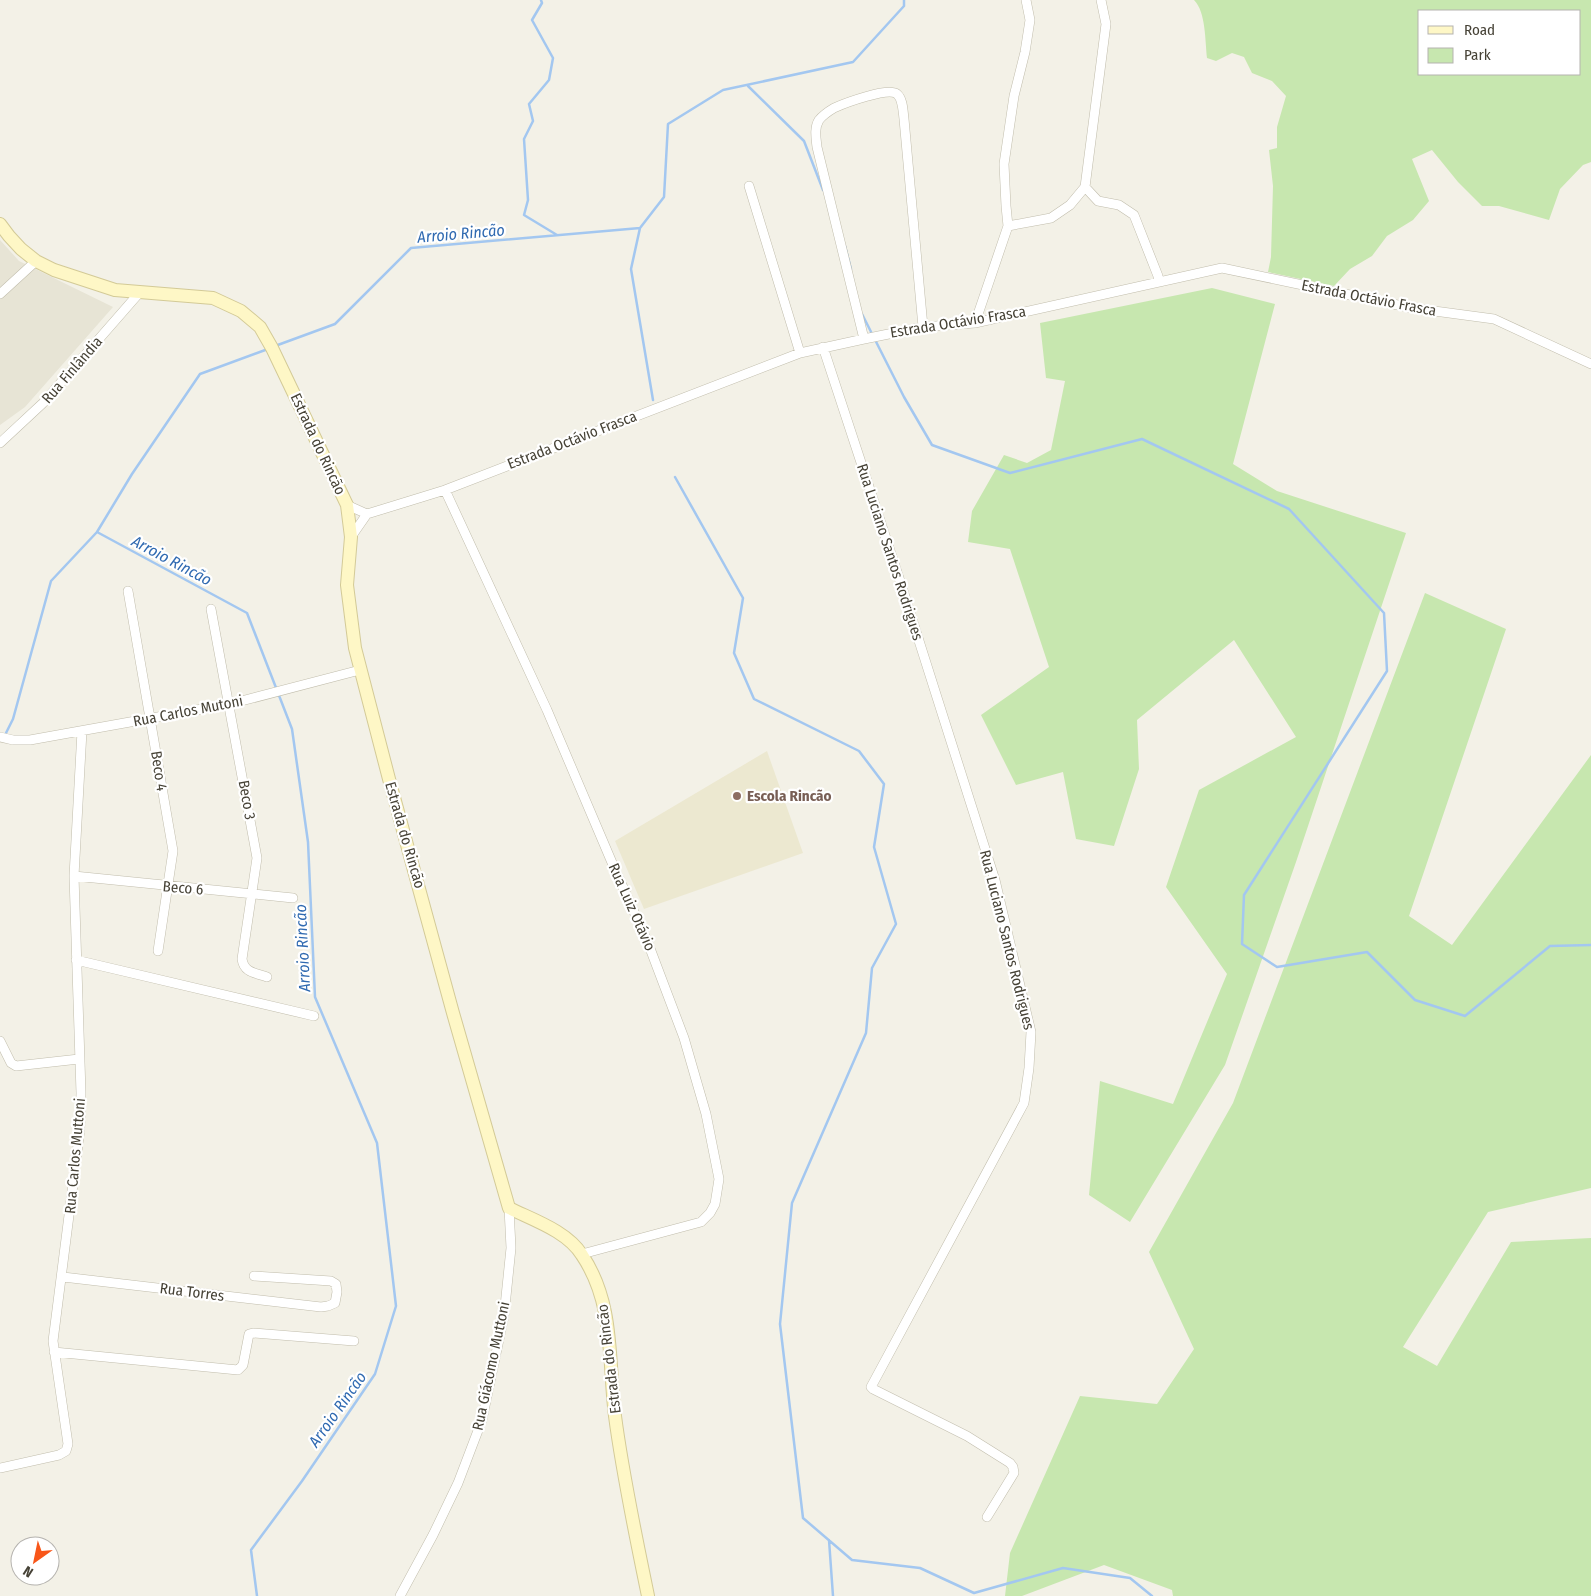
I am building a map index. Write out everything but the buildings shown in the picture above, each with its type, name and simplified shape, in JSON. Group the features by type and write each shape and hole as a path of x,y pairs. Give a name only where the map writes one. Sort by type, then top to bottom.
{"street":[{"path":"975,323 1008,226 1004,164 1014,96 1025,52 1030,20 1026,0"},
{"path":"1008,226 1051,218 1070,206 1085,187 1106,24 1101,0"},
{"path":"864,338 817,147 816,126 824,115 836,107 884,92 894,92 901,99 923,327"},
{"path":"748,186 800,353"},
{"path":"1085,187 1098,201 1119,205 1134,215 1159,282"},
{"name":"Estrada do Rincão","path":"0,224 9,236 36,261 54,270 115,290 213,298 241,311 260,327 304,413 346,505 351,537 347,585 355,648 360,670 453,1013 509,1208 558,1233 575,1246 582,1254 597,1281 607,1313 615,1416 648,1596"},
{"path":"0,294 36,261"},
{"name":"Estrada Octávio Frasca","path":"367,514 445,490 800,353 923,327 975,323 1222,268 1412,308 1494,318 1591,364"},
{"name":"Rua Finlândia","path":"0,443 43,404 140,292"},
{"name":"Rua Luciano Santos Rodrigues","path":"823,348 900,581 995,880 1031,1032 1030,1068 1024,1103 871,1387 967,1436 1010,1463 1014,1473 987,1517"},
{"name":"Rua Luiz Otávio","path":"445,490 547,710 648,943 684,1038 706,1114 719,1179 715,1204 710,1214 701,1222 582,1254"},
{"path":"346,505 367,514 351,537"},
{"name":"Beco 4","path":"128,591 172,851 158,951"},
{"name":"Beco 3","path":"211,609 257,858 242,959 246,970 267,977"},
{"name":"Rua Carlos Mutoni","path":"0,737 13,740 30,740 150,719 230,704 360,670"},
{"name":"Rua Carlos Muttoni","path":"0,1468 58,1455 66,1451 68,1444 54,1341 80,1129 81,1093 74,876 82,731"},
{"name":"Beco 6","path":"74,876 293,898"},
{"path":"76,960 314,1016"},
{"path":"0,1042 11,1063 16,1066 79,1059"},
{"name":"Rua Giácomo Muttoni","path":"400,1596 433,1535 458,1483 482,1420 504,1316 512,1248 509,1208"},
{"name":"Rua Torres","path":"63,1277 321,1307 335,1303 336,1284 331,1281 254,1276"},
{"path":"54,1352 238,1370 243,1365 249,1334 354,1340"}],"shaded area":[{"path":"0,240 19,261 113,307 25,407 0,425"},
{"name":"Escola Rincão","path":"767,751 803,853 644,909 615,841"}],"green space":[{"path":"1194,0 1591,0 1591,162 1583,165 1560,189 1549,220 1499,206 1482,206 1458,182 1432,150 1412,159 1429,201 1413,220 1387,236 1372,256 1350,269 1334,286 1268,272 1271,257 1273,186 1269,150 1277,148 1277,127 1286,96 1272,81 1252,73 1244,57 1232,53 1216,61 1207,58 1201,12"},
{"path":"1212,288 1275,304 1233,464 1277,491 1406,533 1296,862 1225,1065 1130,1222 1089,1195 1100,1081 1173,1104 1227,974 1166,887 1199,790 1296,737 1234,640 1137,720 1139,769 1114,846 1076,839 1063,772 1016,785 981,715 1049,667 1010,549 968,542 972,511 1004,455 1027,463 1051,450 1065,381 1046,378 1040,323"},
{"path":"1425,593 1506,629 1409,916 1452,945 1591,755 1591,1188 1488,1212 1403,1347 1437,1366 1511,1242 1591,1238 1591,1596 1173,1596 1172,1590 1104,1565 1022,1596 1005,1596 1010,1553 1080,1396 1157,1404 1194,1349 1149,1252 1233,1103"}],"waterway":[{"path":"541,0 542,3 532,20 553,58 549,80 529,104 533,121 524,139 528,200 524,215 557,235"},
{"name":"Arroio Rincão","path":"275,346 335,324 411,248 640,228 664,197 668,124 723,90 853,62 904,6 904,0"},
{"path":"748,86 804,141 823,190"},
{"path":"640,228 631,269 653,400"},
{"path":"845,246 851,269"},
{"path":"862,314 904,397 932,445 1010,473 1142,439 1289,509 1384,613 1387,671 1244,895 1242,944 1277,967 1367,952 1415,1000 1465,1016 1550,946 1591,945"},
{"name":"Arroio Rincão","path":"257,1596 251,1550 302,1481 375,1374 396,1306 377,1143 315,997 308,842 292,729 247,613 97,532 132,474 200,374 268,349"},
{"path":"675,477 743,598 734,653 754,699 859,751 884,784 874,847 896,924 872,968 866,1033 792,1203 780,1324 803,1518 852,1560 920,1568 974,1593 1063,1568 1130,1578 1152,1596"},
{"path":"5,735 13,719 51,581 97,532"},
{"path":"829,1540 833,1596"}],"place":[{"name":"Escola Rincão","path":"737,796"}]}
